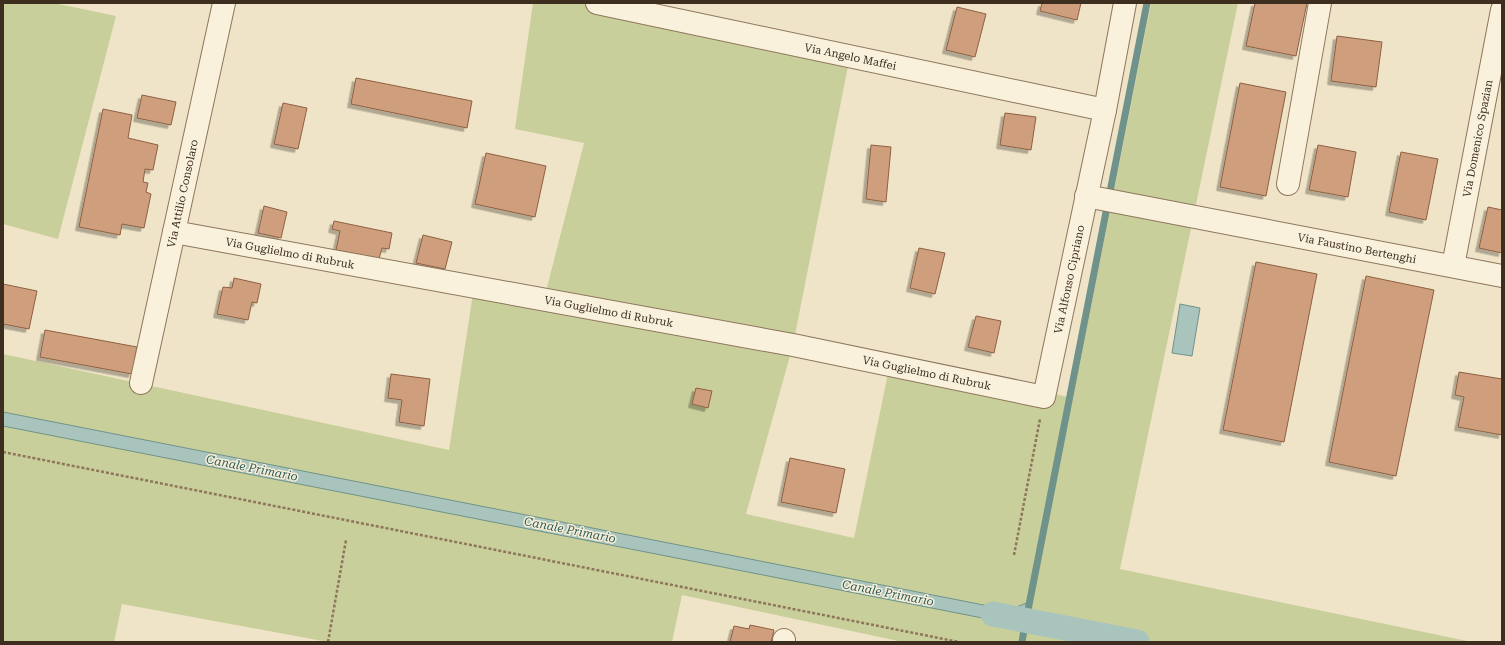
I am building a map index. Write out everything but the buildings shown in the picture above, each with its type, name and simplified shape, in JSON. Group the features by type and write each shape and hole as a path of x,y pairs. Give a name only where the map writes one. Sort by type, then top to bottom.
{"street":[{"name":"Via Attilio Consolaro","path":"141,383 224,3"},
{"name":"Via Angelo Maffei","path":"597,3 1105,110"},
{"name":"Via Alfonso Cipriano","path":"1044,397 1105,110 1125,3"},
{"path":"1288,184 1320,3"},
{"name":"Via Domenico Spazian","path":"1453,266 1502,10"},
{"name":"Via Faustino Bertenghi","path":"1086,196 1502,276"},
{"name":"Via Guglielmo di Rubruk","path":"174,232 786,343 1044,397"}],"path":[{"path":"1014,555 1044,397"},
{"path":"3,452 958,642"},
{"path":"328,642 346,540"}],"green space":[{"path":"3,3 54,3 116,16 58,239 3,224"},
{"path":"533,3 597,3 850,56 793,345 746,514 854,538 891,359 1073,398 1151,3 1238,3 1120,569 1472,642 903,642 682,595 672,642 328,642 122,604 114,642 3,642 3,354 449,450 474,287 544,299 584,143 515,129"}],"water":[{"path":"1180,304 1200,308 1192,356 1172,353"},
{"path":"3,412 1009,610 1029,602 1023,632 1018,627 1008,623 3,426"}],"waterway":[{"path":"1028,610 1147,3"},
{"name":"Canale Primario","path":"993,614 1137,642"},
{"path":"1022,642 1025,623"}]}
